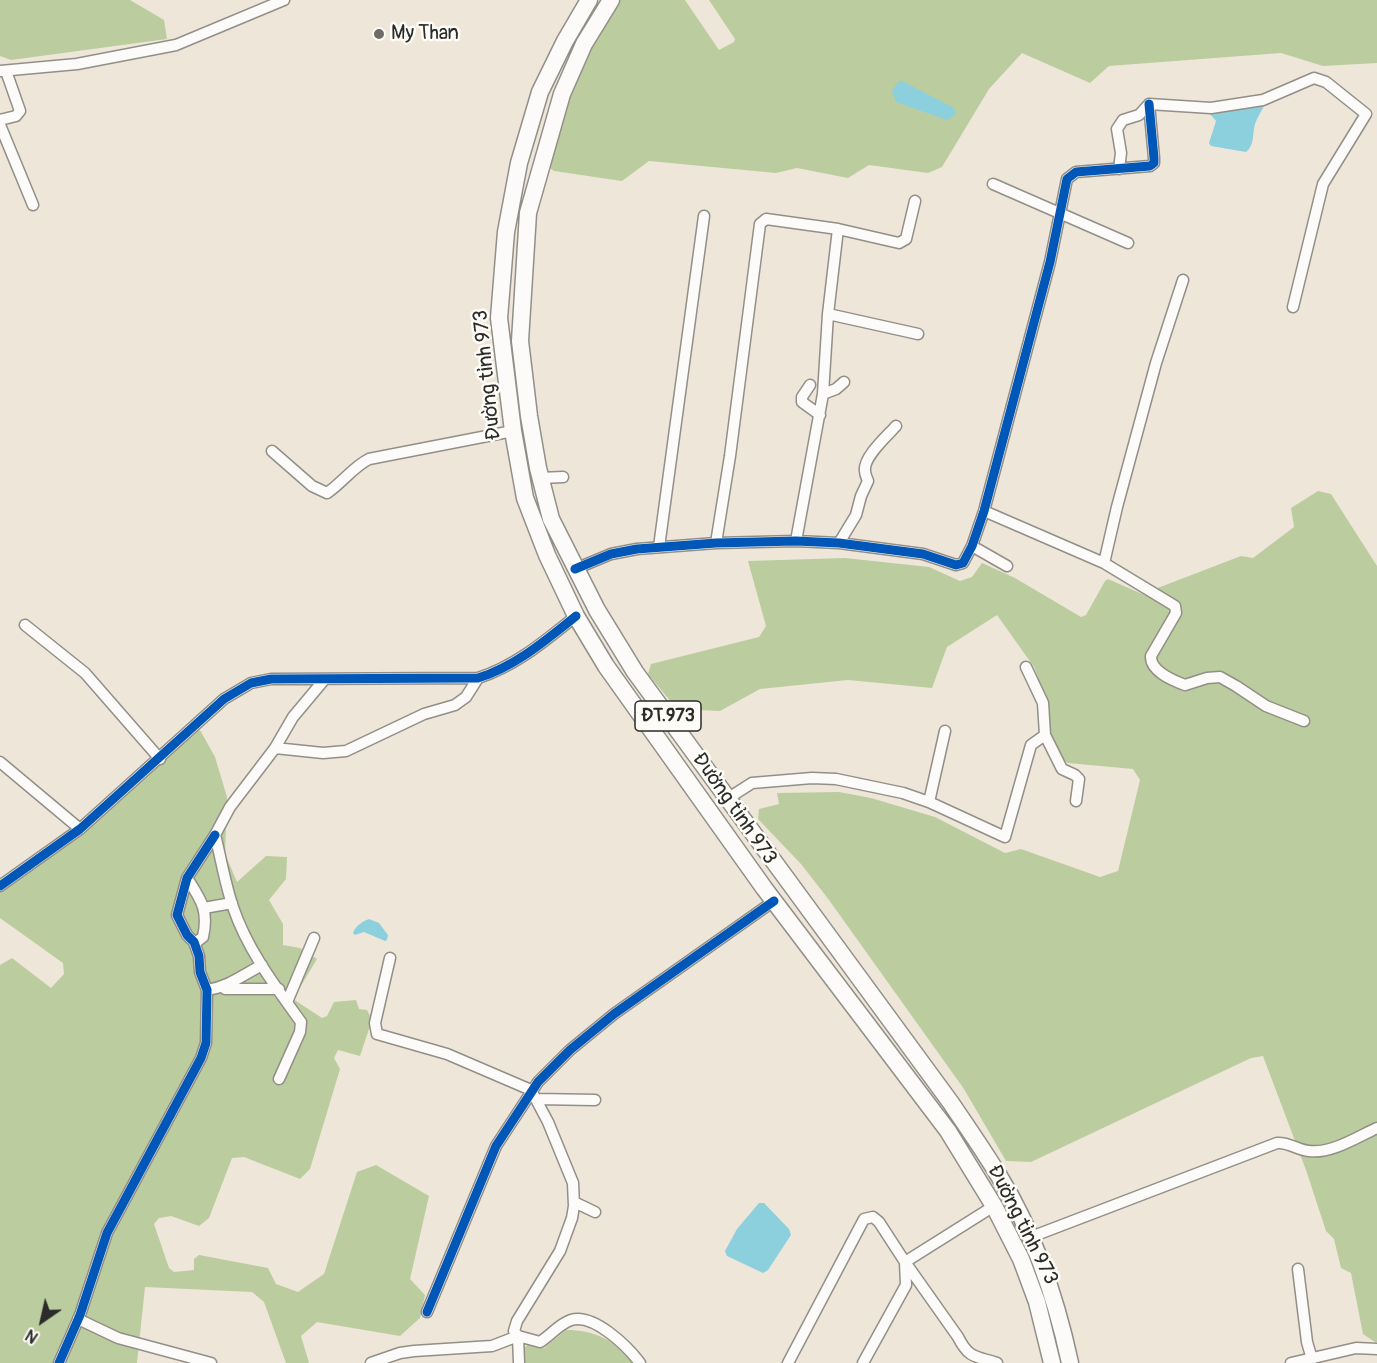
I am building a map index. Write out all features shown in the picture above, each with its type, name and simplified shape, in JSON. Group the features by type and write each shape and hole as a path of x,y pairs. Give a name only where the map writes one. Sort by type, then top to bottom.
{"main road":[{"name":"Đường tỉnh 973","path":"589,0 565,41 540,92 519,163 508,222 500,318 513,431 525,498 547,555 576,616 606,666 774,901 948,1131 994,1206 1021,1259 1037,1302 1052,1363"},
{"name":"Đường tỉnh 973","path":"611,0 584,44 562,94 528,213 520,340 529,416 540,478 551,519 574,569 636,672 951,1103 1000,1177 1030,1237 1062,1324 1070,1363"},
{"path":"712,813 727,799"}],"street":[{"path":"33,205 0,123 16,116 21,111 3,71 77,64 176,45 284,0"},
{"path":"1149,104 1211,108 1263,100 1314,78 1326,82 1366,114 1323,184 1293,307"},
{"path":"1119,169 1121,153 1117,129 1123,120 1139,115 1149,104"},
{"path":"574,569 611,554 659,547 796,541 840,543 923,554 956,565 966,560 984,511 1060,214 1066,179 1076,172 1144,168 1154,164 1149,104"},
{"path":"993,184 1128,243"},
{"path":"716,543 730,456 760,224 766,219 838,229 899,243 906,239 915,201"},
{"path":"659,547 704,216"},
{"path":"796,541 823,394 828,314 838,229"},
{"path":"1104,564 1156,363 1183,280"},
{"path":"828,314 918,334"},
{"path":"823,394 836,389 844,382"},
{"path":"810,384 802,397 802,402 820,415"},
{"path":"840,543 856,515 861,495 868,481 865,471 868,460 872,452 897,426"},
{"path":"272,451 312,486 327,493 369,459 513,431"},
{"path":"540,478 563,477"},
{"path":"984,511 1104,564 1175,606 1176,613 1151,656 1150,660 1154,668 1185,685 1207,678 1220,677 1266,706 1304,721"},
{"path":"972,546 1008,566"},
{"path":"0,886 80,829 224,699 250,683 271,679 478,678 531,652 576,616"},
{"path":"25,625 85,673 160,759"},
{"path":"1026,667 1043,703 1044,735 1062,769 1079,779 1076,801"},
{"path":"275,748 323,753 346,751 424,714 455,705 466,697 478,678"},
{"path":"59,1363 78,1319 107,1233 201,1058 207,1028 207,990 200,972 199,956 195,944 187,935 177,915 187,878 230,807 275,748 293,717 324,680"},
{"path":"929,802 945,731"},
{"path":"727,799 752,783 812,778 836,779 868,785 929,802 1005,837 1031,745 1044,735"},
{"path":"0,762 80,829"},
{"path":"215,835 232,903 244,936 301,1022 300,1032 279,1079"},
{"path":"187,878 202,901 206,914 203,937 195,944"},
{"path":"427,1312 496,1146 522,1109 570,1050 614,1014 774,901"},
{"path":"204,908 232,903"},
{"path":"286,1002 314,938"},
{"path":"390,958 375,1023 376,1034 447,1054 534,1095 595,1100"},
{"path":"207,990 231,984 262,965"},
{"path":"219,988 279,989"},
{"path":"534,1095 560,1149 573,1183 574,1202 572,1218 560,1251 517,1321 514,1331 518,1336 540,1342 560,1326 572,1320 588,1321 624,1344 640,1363"},
{"path":"1030,1237 1277,1143 1289,1143 1308,1151 1323,1150 1377,1128"},
{"path":"574,1202 595,1212"},
{"path":"905,1262 994,1206"},
{"path":"788,1363 864,1219 873,1217 879,1222 967,1353 997,1363"},
{"path":"863,1363 906,1285 905,1262"},
{"path":"1298,1269 1307,1342 1312,1359"},
{"path":"78,1319 118,1338 211,1363"},
{"path":"371,1363 400,1353 414,1351 492,1346 518,1336"},
{"path":"518,1336 519,1363"},
{"path":"1291,1363 1356,1348 1377,1349"}],"green space":[{"path":"0,0 130,0 164,20 167,39 11,60 0,56"},
{"path":"615,0 685,0 719,50 734,42 735,39 709,0 1377,0 1377,63 1323,66 1281,53 1109,66 1090,83 1022,53 989,89 942,167 928,173 869,165 848,178 797,168 776,173 649,161 622,181 554,171 546,165 592,35"},
{"path":"1318,491 1331,494 1377,566 1377,1342 1363,1334 1351,1273 1341,1268 1334,1239 1326,1231 1306,1170 1263,1056 1251,1058 1031,1162 1006,1161 964,1089 829,900 801,864 758,819 759,809 779,804 777,793 839,792 871,798 935,817 1005,853 1021,849 1100,877 1118,871 1140,780 1133,769 1068,763 1057,756 1046,718 1047,702 1034,667 997,615 947,647 932,688 848,680 760,689 720,711 677,709 648,674 651,664 759,637 766,626 748,561 845,558 929,567 960,581 972,577 982,563 1015,578 1081,617 1086,615 1108,579 1149,597 1155,589 1241,556 1253,558 1294,527 1291,508"},
{"path":"200,730 215,757 227,797 225,854 237,882 266,856 287,857 286,879 269,900 283,924 283,945 300,948 317,959 293,999 322,1018 327,1016 334,1002 356,1000 359,1009 367,1010 372,1020 360,1056 338,1050 334,1058 340,1069 310,1169 300,1179 244,1157 232,1158 209,1218 199,1226 171,1216 159,1218 154,1224 169,1268 174,1272 194,1270 194,1259 199,1255 268,1268 276,1284 298,1292 324,1274 357,1172 376,1165 429,1196 410,1279 425,1295 420,1318 400,1336 317,1322 301,1336 309,1363 286,1363 264,1302 252,1292 145,1287 137,1363 0,1363 0,965 12,958 51,988 64,974 63,963 0,918 0,892 83,832 193,733"},
{"path":"566,1330 586,1332 604,1338 619,1348 633,1363 522,1363 524,1348 530,1343 544,1348"}],"water":[{"path":"899,81 954,108 956,114 947,120 896,102 892,91"},
{"path":"1254,103 1264,106 1255,124 1252,143 1246,152 1211,146 1209,143 1216,121 1210,114 1220,109 1243,108"},
{"path":"369,919 379,923 388,935 387,940 364,932 355,935 353,933 360,924"},
{"path":"759,1203 764,1203 789,1229 791,1235 768,1270 763,1273 727,1256 725,1251 737,1229"}],"cycle path":[{"path":"575,569 611,554 637,549 716,543 796,541 839,543 923,554 956,565 963,563 972,546 984,511 1050,262 1067,179 1076,172 1150,166 1154,163 1149,104"},
{"path":"0,886 80,829 224,699 251,683 271,679 478,678 518,659 576,616"},
{"path":"59,1363 80,1315 107,1233 201,1058 206,1043 207,990 200,972 199,956 194,942 187,935 177,915 187,878 215,835"},
{"path":"427,1312 496,1146 538,1082 570,1050 614,1014 774,901"}],"place":[{"name":"My Than","path":"379,34"}]}
